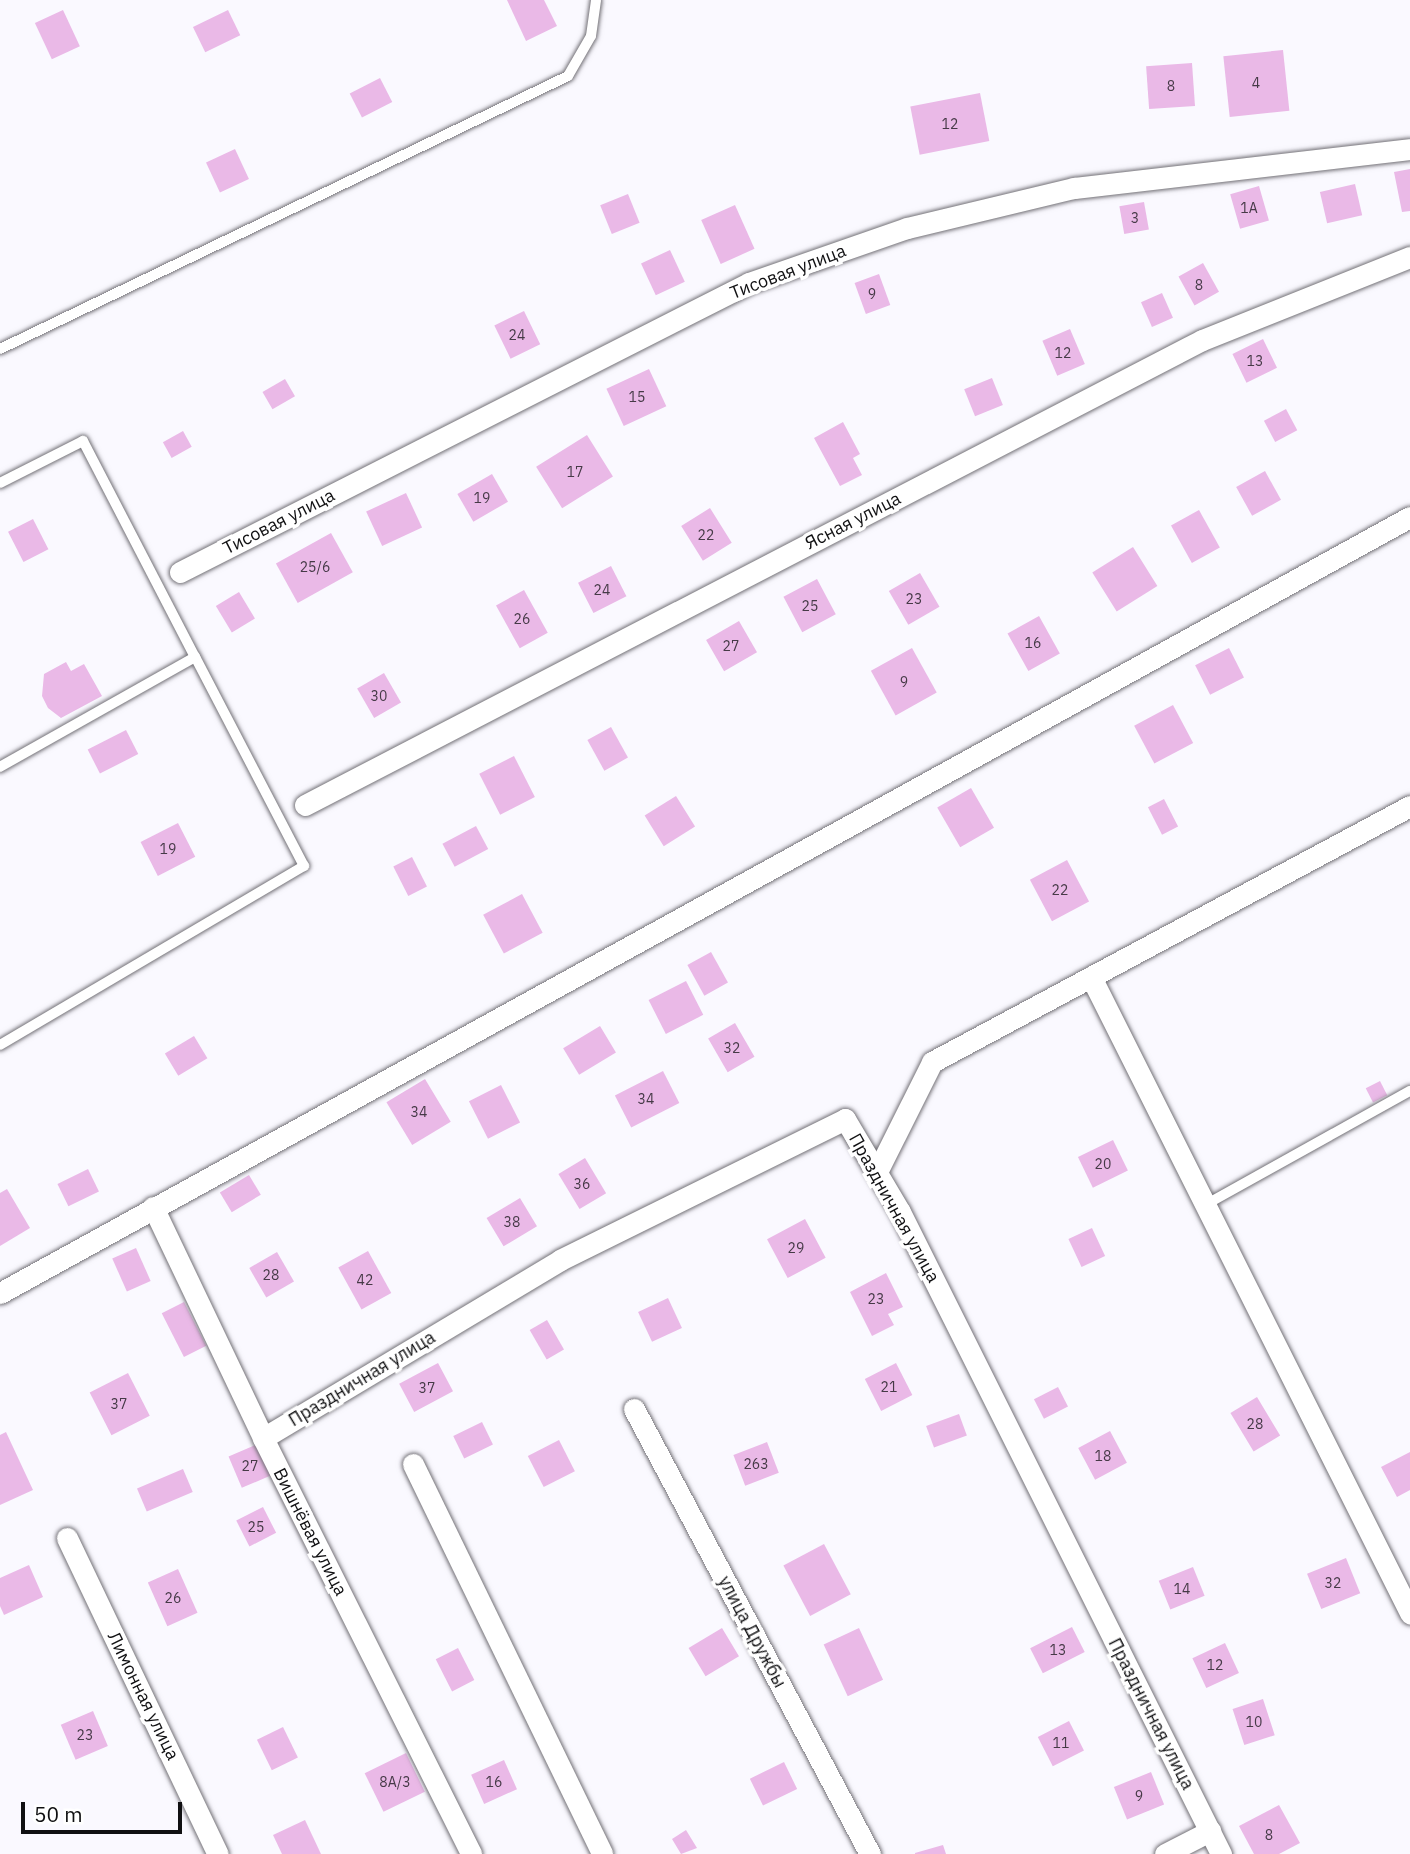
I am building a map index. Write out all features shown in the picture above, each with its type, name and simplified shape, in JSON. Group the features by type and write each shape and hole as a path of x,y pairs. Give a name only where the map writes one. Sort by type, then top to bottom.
{"street":[{"name":"Тисовая улица","path":"180,572 748,283 907,228 1074,188 1410,149"},
{"name":"Ясная улица","path":"305,804 1202,340 1410,257"},
{"path":"0,1293 1410,517"},
{"path":"877,1172 932,1062 1410,806"},
{"path":"1091,977 1410,1613"},
{"name":"Праздничная улица","path":"263,1438 560,1260 845,1119 900,1212 1221,1854"},
{"name":"Вишнёвая улица","path":"153,1207 263,1438 471,1854"},
{"name":"улица Дружбы","path":"634,1409 870,1854"},
{"path":"414,1464 602,1854"},
{"name":"Лимонная улица","path":"67,1538 218,1854"},
{"path":"1165,1854 1210,1831"}],"lane":[{"path":"0,349 568,76 591,36 596,0"},
{"path":"0,483 83,441 304,866 0,1045"},
{"path":"0,767 195,657"},
{"path":"1205,1205 1410,1091"}],"building":[{"path":"507,0 544,0 557,26 526,41"},
{"path":"63,10 80,46 52,59 35,23"},
{"path":"228,10 240,35 205,52 193,27"},
{"path":"1283,50 1289,111 1230,117 1223,56"},
{"path":"1192,63 1195,106 1149,109 1146,66"},
{"path":"380,78 392,102 362,117 350,93"},
{"path":"980,93 989,141 920,155 910,107"},
{"path":"235,149 249,179 220,192 206,163"},
{"path":"1410,169 1410,211 1402,212 1394,172"},
{"path":"1355,184 1362,215 1327,223 1320,192"},
{"path":"1259,186 1269,221 1240,229 1230,194"},
{"path":"628,194 640,223 612,234 600,205"},
{"path":"1144,202 1149,230 1124,234 1119,206"},
{"path":"735,205 755,249 721,264 701,220"},
{"path":"670,250 685,282 656,295 641,264"},
{"path":"1203,263 1219,292 1195,305 1179,277"},
{"path":"879,274 890,305 866,314 855,283"},
{"path":"1162,293 1173,318 1152,327 1141,302"},
{"path":"524,311 540,344 511,359 494,325"},
{"path":"1070,329 1085,364 1057,376 1042,341"},
{"path":"1263,339 1277,368 1246,383 1232,354"},
{"path":"649,369 666,406 624,426 606,389"},
{"path":"992,378 1003,405 975,416 964,389"},
{"path":"285,379 295,396 272,409 262,392"},
{"path":"1286,409 1297,430 1275,442 1264,421"},
{"path":"843,422 860,454 853,458 862,475 840,486 814,438"},
{"path":"183,431 192,447 172,458 163,442"},
{"path":"587,435 613,477 562,508 536,467"},
{"path":"1265,471 1281,500 1252,516 1236,487"},
{"path":"492,474 508,502 473,522 457,494"},
{"path":"406,493 422,527 382,546 366,512"},
{"path":"710,508 732,543 703,561 681,526"},
{"path":"1199,510 1220,548 1192,563 1171,526"},
{"path":"33,519 48,549 23,562 8,532"},
{"path":"331,533 353,572 298,603 276,564"},
{"path":"1133,547 1157,586 1117,611 1092,572"},
{"path":"611,566 626,596 593,613 578,583"},
{"path":"920,573 940,607 908,625 889,591"},
{"path":"817,579 836,614 802,632 783,597"},
{"path":"524,590 548,633 520,648 496,606"},
{"path":"239,592 255,619 232,632 216,606"},
{"path":"1039,616 1060,654 1028,671 1008,633"},
{"path":"739,621 757,652 724,671 706,640"},
{"path":"912,648 937,693 896,715 871,671"},
{"path":"1229,648 1244,677 1210,695 1195,665"},
{"path":"66,662 71,671 84,664 102,696 61,718 48,708 42,696 44,674"},
{"path":"384,673 401,702 374,718 357,688"},
{"path":"1173,705 1193,743 1154,764 1134,726"},
{"path":"611,727 628,758 604,771 587,740"},
{"path":"126,730 138,754 100,774 88,750"},
{"path":"514,756 535,797 500,815 479,774"},
{"path":"971,788 994,828 960,847 937,808"},
{"path":"676,796 695,827 664,846 645,816"},
{"path":"1164,799 1178,827 1162,835 1148,807"},
{"path":"178,823 195,857 158,876 141,842"},
{"path":"476,826 488,849 455,867 442,844"},
{"path":"412,857 427,886 408,896 393,867"},
{"path":"1067,860 1089,901 1052,921 1030,880"},
{"path":"522,894 543,933 504,954 483,915"},
{"path":"711,952 728,983 704,996 687,965"},
{"path":"686,981 703,1015 666,1034 649,1000"},
{"path":"735,1023 754,1057 728,1072 708,1038"},
{"path":"600,1026 616,1053 579,1075 563,1048"},
{"path":"194,1036 207,1058 178,1076 165,1054"},
{"path":"663,1071 679,1103 631,1128 615,1096"},
{"path":"425,1079 451,1122 412,1145 386,1102"},
{"path":"1380,1081 1387,1095 1373,1103 1366,1088"},
{"path":"501,1085 520,1122 488,1139 469,1101"},
{"path":"1113,1140 1128,1171 1093,1188 1078,1157"},
{"path":"585,1158 606,1193 580,1209 558,1174"},
{"path":"88,1169 99,1191 68,1206 57,1184"},
{"path":"249,1175 261,1195 232,1212 220,1193"},
{"path":"7,1189 30,1228 0,1246 0,1193"},
{"path":"520,1198 537,1226 504,1246 487,1218"},
{"path":"805,1219 826,1258 788,1278 767,1239"},
{"path":"1092,1228 1105,1256 1082,1267 1068,1239"},
{"path":"136,1248 151,1281 127,1291 112,1259"},
{"path":"368,1251 391,1293 362,1309 338,1267"},
{"path":"277,1252 294,1281 266,1297 249,1268"},
{"path":"886,1273 903,1307 888,1314 894,1325 872,1336 850,1292"},
{"path":"668,1298 682,1328 652,1342 638,1312"},
{"path":"184,1302 206,1346 184,1357 162,1313"},
{"path":"547,1320 564,1349 547,1359 530,1330"},
{"path":"438,1363 453,1391 414,1412 399,1384"},
{"path":"896,1363 912,1395 881,1411 865,1379"},
{"path":"128,1373 150,1416 111,1435 90,1393"},
{"path":"1058,1387 1068,1407 1044,1419 1034,1399"},
{"path":"1257,1397 1280,1436 1254,1452 1230,1413"},
{"path":"959,1414 967,1436 934,1448 926,1426"},
{"path":"482,1422 493,1444 464,1458 453,1436"},
{"path":"1110,1431 1127,1463 1095,1480 1078,1448"},
{"path":"6,1432 33,1490 0,1505 0,1435"},
{"path":"559,1440 575,1471 544,1487 528,1456"},
{"path":"767,1442 779,1473 745,1486 733,1455"},
{"path":"258,1444 271,1475 242,1488 229,1457"},
{"path":"1410,1452 1410,1490 1397,1497 1381,1467"},
{"path":"183,1469 193,1492 147,1512 137,1489"},
{"path":"263,1507 276,1533 249,1546 236,1521"},
{"path":"824,1544 851,1594 810,1616 783,1566"},
{"path":"1346,1558 1360,1593 1321,1609 1307,1574"},
{"path":"29,1565 43,1597 4,1615 0,1606 0,1578"},
{"path":"1193,1567 1205,1596 1170,1610 1159,1581"},
{"path":"178,1569 198,1613 167,1626 148,1582"},
{"path":"1072,1627 1085,1652 1043,1673 1030,1648"},
{"path":"722,1628 739,1656 706,1676 689,1648"},
{"path":"859,1628 883,1680 848,1696 824,1644"},
{"path":"1225,1643 1239,1673 1206,1688 1192,1658"},
{"path":"458,1648 474,1680 452,1691 436,1659"},
{"path":"1263,1699 1275,1735 1244,1745 1233,1709"},
{"path":"93,1711 108,1746 76,1760 61,1725"},
{"path":"1069,1721 1084,1750 1053,1766 1038,1737"},
{"path":"283,1727 298,1758 272,1770 257,1740"},
{"path":"406,1753 425,1792 384,1812 365,1773"},
{"path":"504,1760 517,1789 484,1804 471,1775"},
{"path":"784,1762 797,1789 763,1806 750,1779"},
{"path":"1151,1772 1164,1804 1127,1819 1114,1787"},
{"path":"1279,1805 1300,1843 1279,1854 1254,1854 1239,1826"},
{"path":"305,1820 321,1854 282,1854 273,1835"},
{"path":"686,1830 697,1848 681,1854 672,1839"},
{"path":"943,1845 946,1854 915,1854 915,1853"}]}
